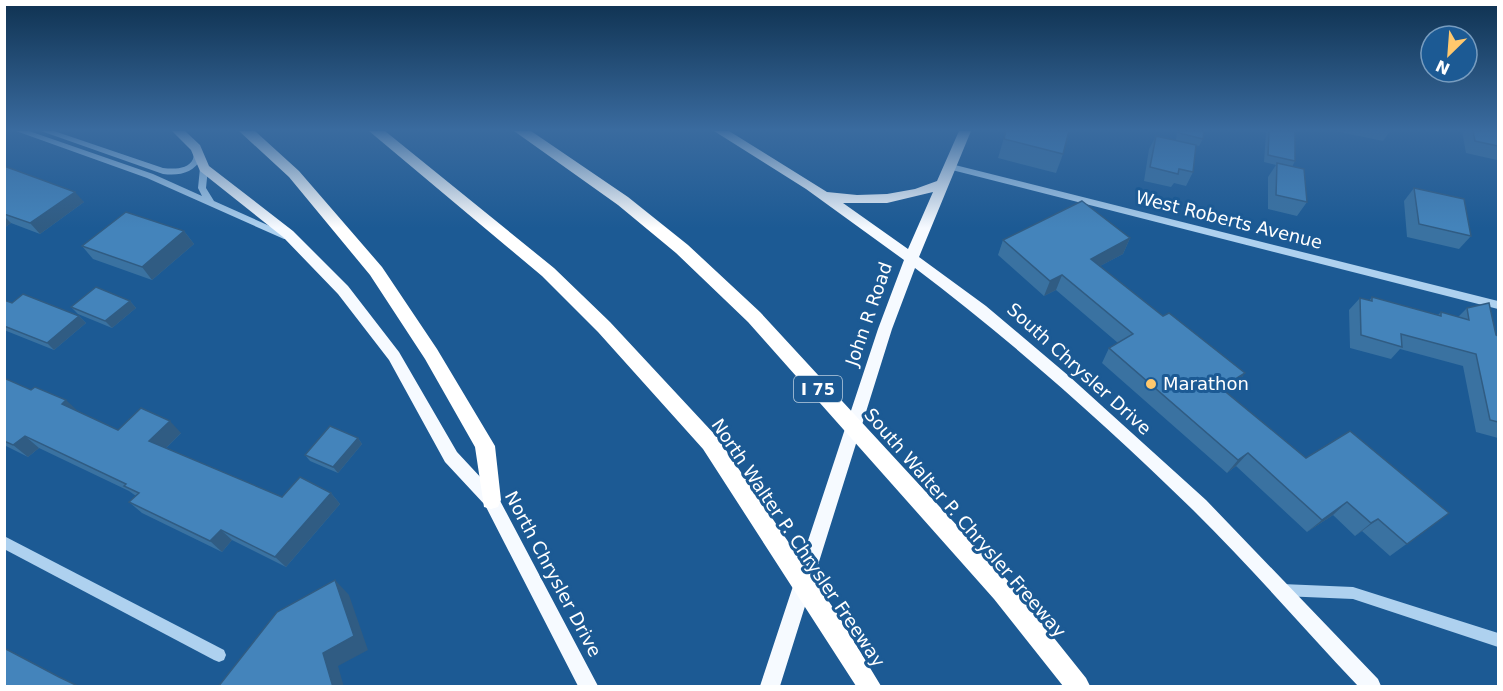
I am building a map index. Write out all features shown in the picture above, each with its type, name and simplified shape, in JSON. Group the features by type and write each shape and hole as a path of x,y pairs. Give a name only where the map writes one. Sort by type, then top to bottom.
{"highway":[{"path":"282,163 294,174 376,271 431,354 485,446 491,500"},
{"name":"North Walter P. Chrysler Freeway","path":"415,163 548,272 604,327 710,442 830,623 869,687"},
{"name":"South Walter P. Chrysler Freeway","path":"567,163 623,201 682,249 754,317 1002,591 1078,687"}],"main road":[{"path":"202,163 204,168"},
{"name":"South Chrysler Drive","path":"771,163 822,195 981,310 1065,381 1200,507 1282,590 1371,687"},
{"name":"John R Road","path":"770,687 885,329 911,259 952,163"},
{"name":"North Chrysler Drive","path":"204,168 288,234 343,290 394,356 451,457 491,500 588,687"},
{"path":"822,195 854,198 902,197 945,183"}],"street":[{"path":"113,163 150,176 283,234 299,245"},
{"path":"138,163 174,173 195,163"},
{"name":"West Roberts Avenue","path":"951,167 1498,305"},
{"path":"204,168 202,188 210,202"},
{"path":"4,542 219,655"},
{"path":"1282,590 1353,593 1498,640"}],"building":[{"path":"1151,163 1194,163 1193,172 1179,169 1178,174 1150,167"},
{"path":"1277,163 1304,169 1307,202 1276,195"},
{"path":"4,166 75,192 30,223 4,214"},
{"path":"1414,188 1464,199 1471,236 1419,224"},
{"path":"1082,201 1130,238 1091,259 1163,316 1169,313 1245,373 1221,388 1306,458 1350,431 1449,513 1407,544 1378,519 1371,523 1347,502 1322,520 1248,453 1238,460 1109,348 1133,334 1062,275 1050,281 1003,240"},
{"path":"126,212 184,231 142,267 82,246"},
{"path":"96,287 130,301 105,321 71,307"},
{"path":"23,294 79,316 47,343 4,326 4,300 12,303"},
{"path":"1372,297 1441,316 1441,312 1469,320 1467,308 1489,303 1498,336 1498,422 1490,420 1476,354 1401,334 1402,347 1361,335 1360,298 1372,301"},
{"path":"4,378 31,390 35,387 66,400 62,404 118,430 141,408 170,421 149,441 282,497 300,477 331,493 275,557 221,530 210,541 129,502 139,493 124,486 126,484 25,436 13,445 4,441"},
{"path":"330,426 358,438 333,467 305,455"},
{"path":"335,580 354,636 323,653 333,687 218,687 277,612"},
{"path":"4,648 59,677 80,687 4,687"}],"place":[{"name":"Marathon","path":"1151,384"}]}
